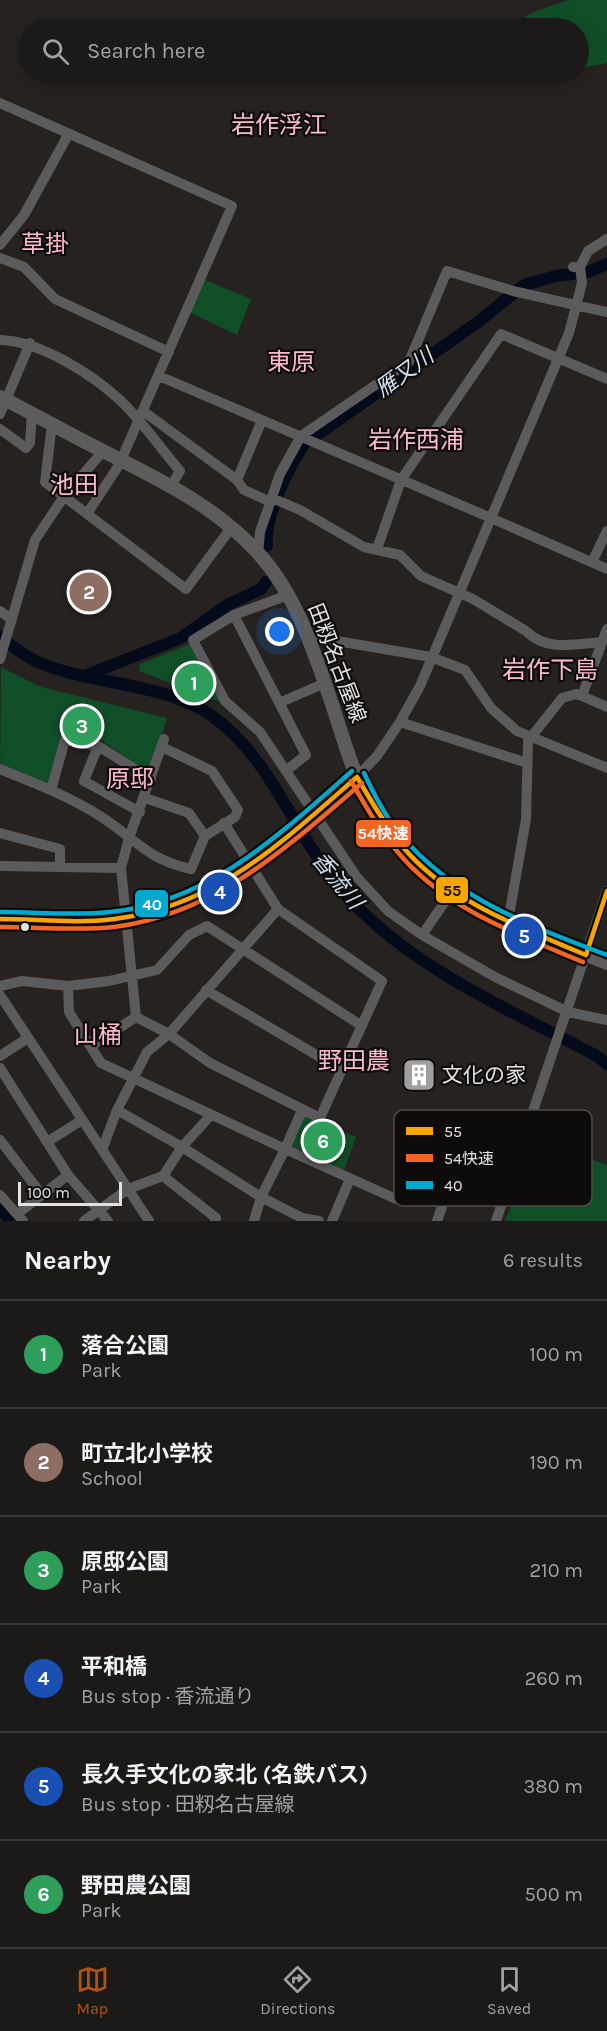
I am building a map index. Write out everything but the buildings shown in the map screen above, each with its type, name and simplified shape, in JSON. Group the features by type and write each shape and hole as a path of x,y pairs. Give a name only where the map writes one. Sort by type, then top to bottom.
{"main road":[{"name":"田籾名古屋線","path":"3,399 171,486 207,508 231,528 258,554 288,595 308,636 357,777 388,831 420,867 451,893 508,922 607,963"}],"street":[{"path":"0,103 232,206 121,459 87,514"},
{"path":"0,245 28,208 68,135"},
{"path":"0,920 125,917 165,910 212,892 250,868 289,837 357,777 376,756 400,722 431,657 559,358 577,306 579,270 588,251 607,239"},
{"path":"0,258 24,267 46,291 60,302 169,352"},
{"path":"258,554 260,532 275,500 280,474 301,436 409,362 447,272 515,291 607,312"},
{"path":"377,549 401,480 501,334 607,379"},
{"path":"0,339 30,343 89,377 121,402 180,471 171,486"},
{"path":"0,414 3,399 30,343"},
{"path":"159,376 607,568"},
{"path":"143,411 237,480 244,490 275,500 364,547 400,555 421,576 460,593 526,631 533,638 559,646 602,642"},
{"path":"0,429 26,448 30,443 32,414"},
{"path":"237,480 262,420"},
{"path":"52,424 45,482 63,498 186,589 231,528"},
{"path":"0,658 35,540 63,498 103,451"},
{"path":"592,562 607,531"},
{"path":"288,595 234,615 193,640 225,701 260,732 356,876 388,911 422,935 495,977 568,1012 607,1020"},
{"path":"0,611 11,623"},
{"path":"234,615 306,755 287,770"},
{"path":"582,696 607,629"},
{"path":"308,636 431,657 465,670 498,716 517,730 607,768"},
{"path":"279,703 325,682"},
{"path":"508,922 526,819 526,763 531,736 562,698 576,694 607,708"},
{"path":"400,722 526,763"},
{"path":"51,790 65,740 98,746 151,779"},
{"path":"0,769 51,790 100,816 129,838 146,852 191,868 205,836 235,817 238,810 212,771 164,744 129,838 121,868 136,1017"},
{"path":"98,746 84,781 140,812"},
{"path":"145,798 189,813 205,836"},
{"path":"136,1017 169,1034 210,1063 320,1118 382,981 278,909 250,868 224,823"},
{"path":"0,833 60,849 60,866"},
{"path":"0,866 121,868"},
{"path":"534,1110 604,907 607,891"},
{"path":"422,935 451,893"},
{"path":"102,1150 117,1110 151,1048 169,1034 206,990 244,951 278,909"},
{"path":"0,986 22,981 68,986 109,981 157,970 189,934 207,926 362,1026"},
{"path":"68,986 69,1012 101,1063 133,1080 394,1198"},
{"path":"206,990 342,1070"},
{"path":"0,995 149,1221"},
{"path":"91,1046 136,1017"},
{"path":"0,1056 28,1038"},
{"path":"0,1068 68,1175 108,1221"},
{"path":"117,1110 182,1147 261,1197 302,1219 319,1221"},
{"path":"254,1221 261,1197 302,1110"},
{"path":"84,1221 128,1189 163,1176 182,1147 211,1115"},
{"path":"47,1142 82,1120"},
{"path":"0,1140 42,1195"},
{"path":"0,1195 20,1218 42,1195 68,1175"},
{"path":"163,1176 216,1218 215,1221"},
{"path":"332,1221 350,1179"},
{"path":"437,1221 442,1206"},
{"path":"496,1221 501,1206"}],"green space":[{"path":"568,0 607,0 607,63 589,66 589,18 524,18 531,13"},
{"path":"203,279 251,299 237,335 189,312"},
{"path":"192,643 221,699 218,701 139,671 140,664"},
{"path":"1,667 41,687 167,718 150,774 98,738 62,733 48,784 0,764"},
{"path":"304,1115 356,1137 344,1170 290,1145"},
{"path":"592,1160 607,1165 607,1221 505,1221 511,1206 592,1206"}],"waterway":[{"name":"雁又川","path":"267,546 269,521 278,493 304,444 478,322 524,285 556,276 588,272 607,264"},
{"name":"雁又川","path":"84,676 181,638 227,605 261,589 266,582"},
{"name":"香流川","path":"0,637 23,654 59,670 175,697 215,718 235,735 252,755 322,865 338,886 365,914 425,962 492,1002 595,1055 607,1064"},
{"path":"0,1208 11,1221"}],"transit line":[{"name":"40","path":"0,912 69,914 110,912 146,906 180,895 212,880 270,841 352,771"},
{"name":"40","path":"364,773 391,822 435,869 461,888 517,919 607,955"},
{"name":"55","path":"357,777 402,846 441,883 463,898 511,923 586,955"},
{"name":"55","path":"0,919 71,921 114,919 151,912 185,900 216,885 274,847 357,777"},
{"name":"54快速","path":"351,781 396,850 436,888 458,904 507,930 583,962"},
{"name":"54快速","path":"0,927 71,929 114,927 151,920 185,908 218,893 248,874 306,831 362,783"},
{"name":"55","path":"586,955 607,891"}],"place":[{"name":"町立北小学校","path":"89,592"},
{"name":"落合公園","path":"194,683"},
{"name":"原邸公園","path":"82,726"},
{"name":"平和橋","path":"220,892"},
{"name":"長久手文化の家北 (名鉄バス)","path":"524,936"},
{"name":"文化の家","path":"419,1075"},
{"name":"野田農公園","path":"323,1141"}],"district":[{"name":"岩作浮江","path":"279,125"},
{"name":"草掛","path":"45,244"},
{"name":"東原","path":"291,362"},
{"name":"岩作西浦","path":"416,440"},
{"name":"池田","path":"74,485"},
{"name":"岩作下島","path":"550,670"},
{"name":"原邸","path":"130,779"},
{"name":"山桶","path":"98,1035"},
{"name":"野田農","path":"354,1061"}]}
